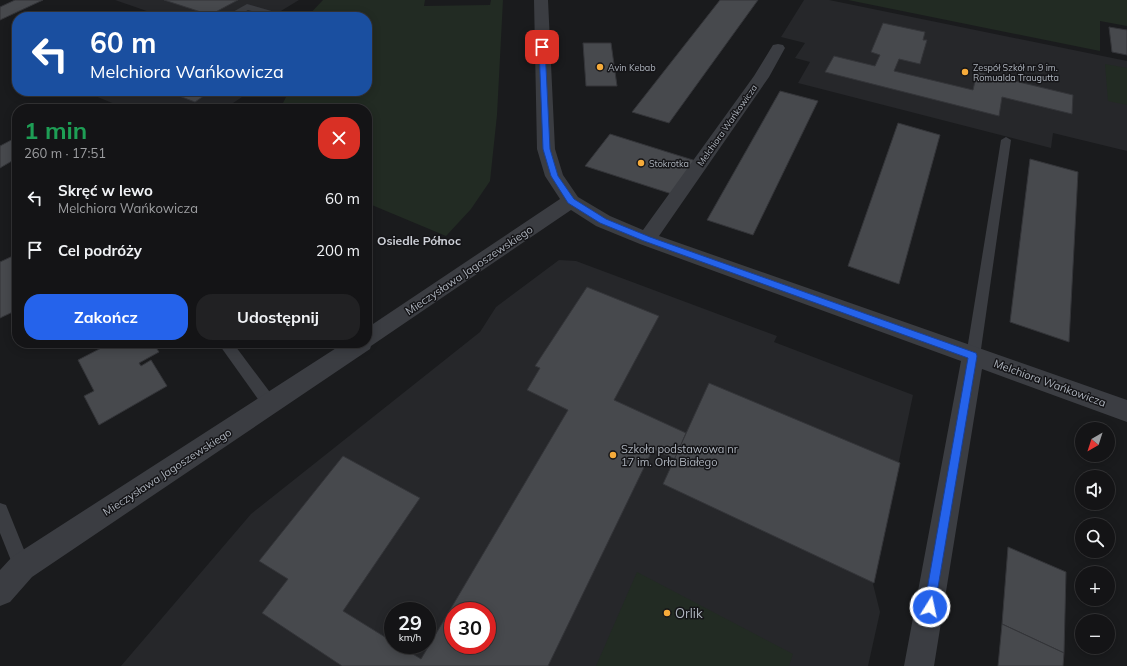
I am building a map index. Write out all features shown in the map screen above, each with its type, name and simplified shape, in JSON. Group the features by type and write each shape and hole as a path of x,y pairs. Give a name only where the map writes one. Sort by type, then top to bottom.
{"street":[{"name":"Melchiora Wańkowicza","path":"540,0 546,149 554,176 571,201 603,221 647,239 1127,411"},
{"name":"Melchiora Wańkowicza","path":"647,239 761,77 778,48"},
{"name":"Mieczysława Jagoszewskiego","path":"372,337 571,201"},
{"name":"Mieczysława Jagoszewskiego","path":"0,592 22,567 354,348"},
{"path":"919,666 973,356"}],"lane":[{"path":"238,12 247,7 264,12"},
{"path":"973,356 1006,140"},
{"path":"229,348 270,404"},
{"path":"0,511 22,567"}],"shaded area":[{"path":"115,0 299,0 279,12 150,12"},
{"path":"323,0 425,0 424,6 490,5 491,0 503,0 497,115 490,181 471,209 446,236 372,205 372,104 282,104 286,96 372,96 372,12 312,12"},
{"name":"Zespół Szkół nr 9 im. Romualda Traugutta","path":"804,0 829,0 1127,61 1127,151 1053,133 1051,148 798,83 810,62 795,58 805,43 781,37"},
{"path":"848,0 1127,0 1127,26 1100,21 1100,51"},
{"path":"1105,64 1127,68 1127,105 1108,101"},
{"path":"95,96 244,96 232,104 115,104"},
{"name":"Szkoła podstawowa nr 17 im. Orła Białego","path":"559,260 576,261 777,336 774,342 913,395 873,584 880,612 868,666 121,666 251,514 480,332 496,307"},
{"name":"Orlik","path":"637,572 793,654 789,666 596,666"}],"building":[{"path":"15,0 43,0 17,12 12,12 12,14 0,20 0,7"},
{"path":"164,0 238,0 216,12 201,12"},
{"path":"720,0 758,0 669,123 632,112"},
{"path":"883,23 925,32 923,40 927,40 920,64 899,59 894,71 973,90 977,72 1073,95 1072,114 1002,97 999,116 825,72 834,56 875,66 880,55 871,52"},
{"path":"1109,27 1127,30 1127,55 1112,52"},
{"path":"583,43 611,43 617,86 586,86"},
{"path":"780,91 818,101 753,235 707,220"},
{"path":"179,96 204,96 195,102"},
{"path":"898,123 940,135 899,284 848,266"},
{"name":"Stokrotka","path":"610,134 696,161 675,195 585,166"},
{"path":"12,140 12,161 0,168 0,146"},
{"path":"1030,159 1078,172 1069,342 1010,322"},
{"path":"12,256 12,312 0,318 0,262"},
{"name":"Szkoła podstawowa nr 17 im. Orła Białego","path":"587,287 659,316 614,400 686,433 675,459 653,449 548,666 342,666 262,613 288,579 259,561 343,456 420,498 343,611 384,636 384,654 413,654 421,659 424,654 436,654 436,634 444,620 444,654 496,654 496,602 455,602 568,410 527,390 540,368 535,366"},
{"path":"101,348 156,348 159,352 139,363 141,366 151,360 167,386 99,425 84,396 94,391 78,360"},
{"path":"709,383 900,463 874,583 663,484"},
{"path":"1008,547 1066,572 1064,653 1002,624"},
{"path":"1002,624 1064,653 1063,666 998,666"}],"place":[{"name":"Avin Kebab","path":"600,67"},
{"name":"Zespół Szkół nr 9 im. Romualda Traugutta","path":"965,72"},
{"name":"Stokrotka","path":"641,163"},
{"name":"Szkoła podstawowa nr 17 im. Orła Białego","path":"613,455"},
{"name":"Orlik","path":"667,613"}],"district":[{"name":"Osiedle Północ","path":"419,240"}],"route":[{"path":"542,47 546,149 554,176 571,201 603,221 647,239 973,356 930,607"}]}
